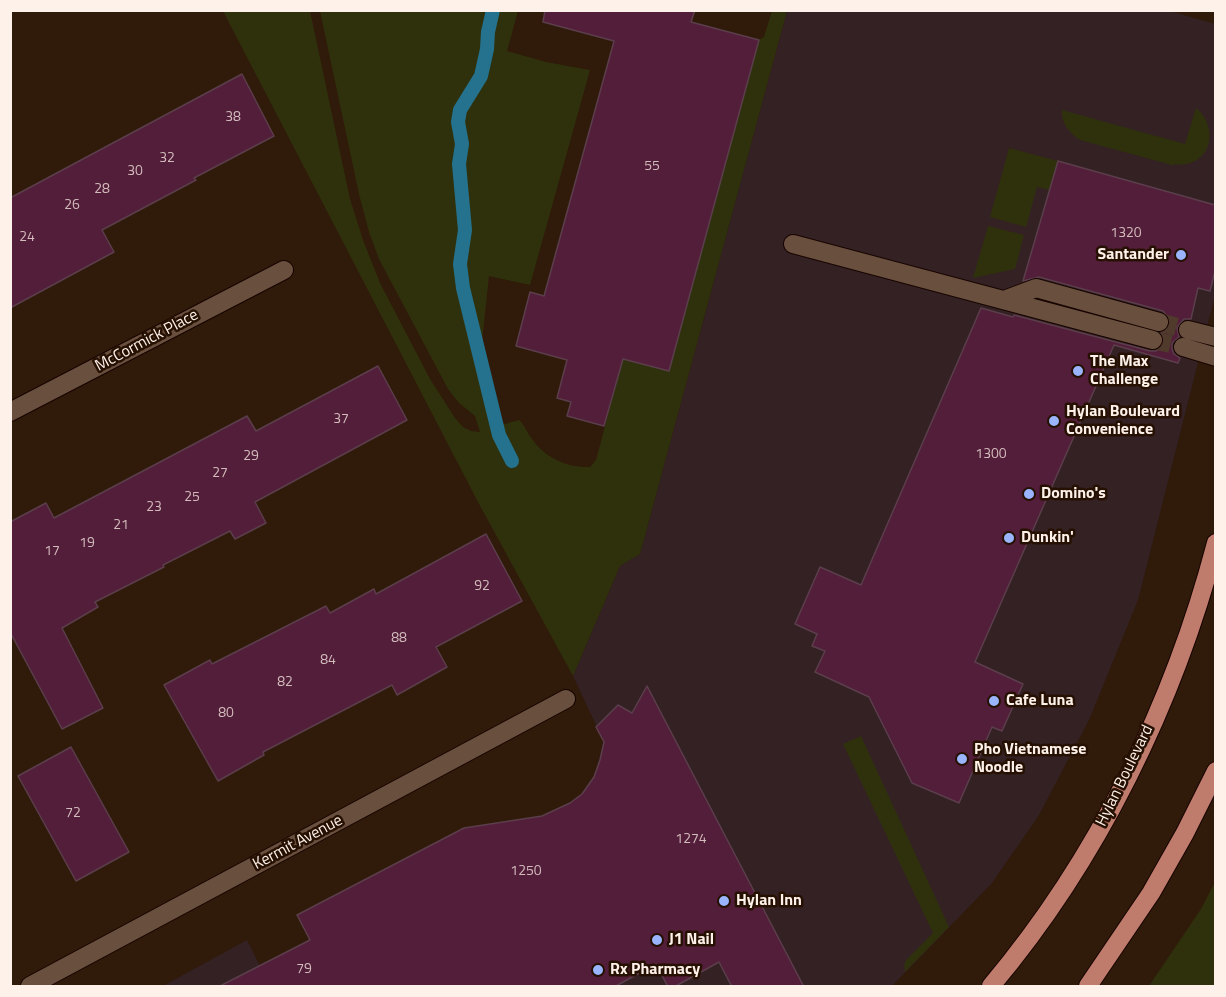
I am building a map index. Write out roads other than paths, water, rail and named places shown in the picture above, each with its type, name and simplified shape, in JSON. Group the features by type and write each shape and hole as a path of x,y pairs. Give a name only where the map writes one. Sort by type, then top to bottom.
{"main road":[{"name":"Hylan Boulevard","path":"991,987 1060,894 1113,804 1148,732 1178,660 1201,595 1215,543"},
{"path":"1088,987 1151,893 1185,833 1215,771"}],"street":[{"path":"793,244 1154,340"},
{"name":"McCormick Place","path":"10,412 284,270"},
{"path":"1004,300 1036,288 1159,322"},
{"path":"1188,330 1215,337"},
{"path":"1183,347 1215,357"},
{"name":"Kermit Avenue","path":"30,987 566,699"}],"waterway":[{"path":"493,10 481,76 460,110 458,122 462,144 459,164 465,230 460,264 463,288 499,435 512,461"}],"tunnel":[{"path":"1159,322 1188,330"},
{"path":"1153,340 1183,347"}],"place":[{"name":"Santander","path":"1181,255"},
{"name":"The Max Challenge","path":"1078,371"},
{"name":"Hylan Boulevard Convenience","path":"1054,421"},
{"name":"Domino's","path":"1029,494"},
{"name":"Dunkin'","path":"1009,538"},
{"name":"Cafe Luna","path":"994,701"},
{"name":"Pho Vietnamese Noodle","path":"962,759"},
{"name":"Hylan Inn","path":"724,901"},
{"name":"J1 Nail","path":"657,940"},
{"name":"Rx Pharmacy","path":"598,970"}]}
